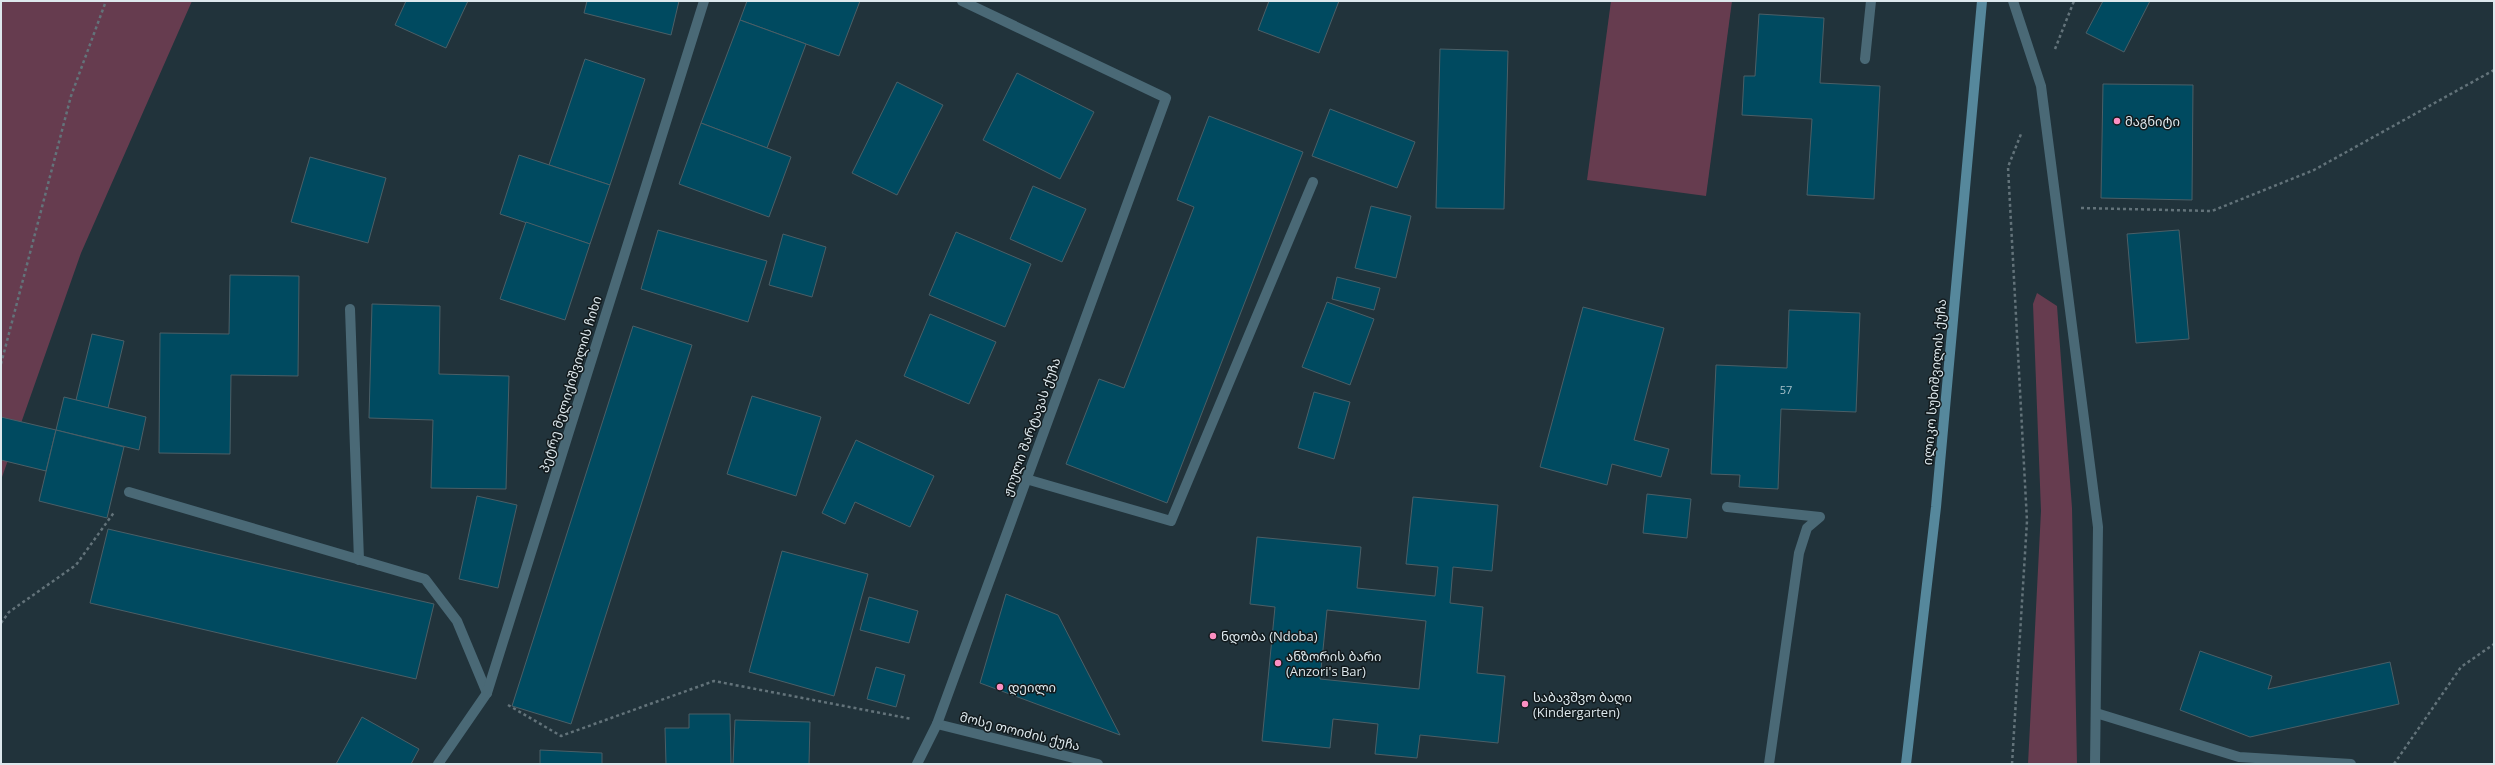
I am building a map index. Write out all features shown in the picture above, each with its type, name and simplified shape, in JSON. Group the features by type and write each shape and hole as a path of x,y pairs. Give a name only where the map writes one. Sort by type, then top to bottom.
{"main road":[{"name":"ილიკო სუხიშვილის ქუჩა","path":"1906,764 1936,506 1982,1"}],"street":[{"name":"პეტრე მელიქიშვილის ჩიხი","path":"438,764 487,693 704,1"},
{"name":"ჟიული შარტავას ქუჩა","path":"917,764 937,724 1166,98 962,1"},
{"path":"1865,59 1871,1"},
{"path":"2014,1 2041,86 2098,527 2096,764"},
{"path":"1026,479 1171,521 1313,182"},
{"path":"350,309 359,560"},
{"path":"128,492 424,579 457,622 487,693"},
{"path":"1727,507 1820,517 1807,528 1799,553 1769,764"},
{"path":"2096,713 2239,757 2351,764"},
{"name":"მოსე თოიძის ქუჩა","path":"937,724 1098,764"}],"path":[{"path":"1,364 71,96 106,1"},
{"path":"2041,86 2074,1"},
{"path":"2057,206 2212,211 2314,170 2494,70"},
{"path":"2012,764 2027,521 2008,167 2023,130"},
{"path":"1,623 9,612 76,565 128,492"},
{"path":"2394,764 2461,667 2494,644"},
{"path":"487,693 561,736 714,681 937,724"}],"shaded area":[{"path":"1,1 192,1 81,253 1,480"},
{"path":"1611,1 1732,1 1706,196 1587,180"},
{"path":"2037,293 2057,306 2072,508 2077,764 2028,764 2041,511 2033,304"}],"building":[{"path":"406,1 468,1 446,48 395,25"},
{"path":"587,1 679,1 671,35 584,13"},
{"path":"747,1 860,1 839,56 740,20"},
{"path":"1269,1 1339,1 1319,53 1258,30"},
{"path":"2103,1 2150,1 2124,52 2086,33"},
{"path":"1759,14 1824,18 1820,83 1880,86 1874,199 1807,195 1812,119 1742,115 1744,76 1755,76"},
{"path":"740,20 806,44 767,148 701,123"},
{"path":"1440,49 1508,51 1504,209 1436,208"},
{"path":"585,59 645,79 610,185 549,165"},
{"path":"1017,73 1094,112 1060,179 983,140"},
{"path":"897,82 943,105 897,195 852,173"},
{"path":"2103,84 2193,85 2192,200 2101,198"},
{"path":"1330,109 1415,142 1397,188 1312,156"},
{"path":"1209,116 1303,152 1167,503 1066,464 1099,379 1124,388 1194,207 1177,200"},
{"path":"701,123 791,157 769,217 679,184"},
{"path":"519,155 610,185 590,244 500,214"},
{"path":"310,157 386,178 368,243 291,222"},
{"path":"1033,186 1086,209 1062,262 1010,239"},
{"path":"1371,206 1411,216 1396,278 1355,268"},
{"path":"526,222 590,244 565,320 500,299"},
{"path":"658,230 767,261 748,322 641,289"},
{"path":"2179,230 2189,339 2136,343 2127,234"},
{"path":"956,232 1031,264 1005,327 929,295"},
{"path":"783,234 826,247 812,297 769,285"},
{"path":"230,275 299,276 298,376 231,375 230,454 159,453 160,333 229,334"},
{"path":"1337,277 1380,288 1374,310 1332,299"},
{"path":"1327,302 1374,319 1350,385 1302,367"},
{"path":"372,304 440,306 439,374 509,376 506,489 431,488 433,420 369,418"},
{"path":"1583,307 1664,328 1634,440 1669,449 1661,477 1612,464 1607,485 1540,467"},
{"path":"1789,310 1860,313 1856,412 1781,409 1778,489 1739,487 1740,475 1711,474 1716,365 1787,368"},
{"path":"930,314 996,342 969,404 904,376"},
{"path":"633,326 692,345 571,724 512,706"},
{"path":"92,334 124,341 108,408 76,400"},
{"path":"1314,392 1350,402 1334,459 1298,448"},
{"path":"752,396 821,417 796,496 727,474"},
{"path":"64,397 146,417 139,450 56,430"},
{"path":"1,417 56,430 46,471 1,460"},
{"path":"56,430 124,447 107,518 39,501"},
{"path":"856,440 934,476 910,527 855,502 845,524 822,513"},
{"path":"1647,494 1691,499 1687,538 1643,533"},
{"path":"477,496 517,505 498,588 459,579"},
{"path":"1413,497 1498,505 1492,571 1453,567 1450,603 1483,607 1477,673 1505,676 1498,743 1420,735 1417,758 1375,754 1378,724 1333,719 1330,748 1262,741 1275,607 1250,604 1257,537 1361,547 1357,588 1435,596 1438,567 1406,564","holes":["1327,610 1426,621 1419,689 1320,679"]},
{"path":"108,529 434,604 416,679 90,603"},
{"path":"782,551 868,574 834,696 749,672"},
{"path":"1006,594 1058,615 1120,735 980,683"},
{"path":"869,597 918,611 909,643 860,630"},
{"path":"2200,651 2272,676 2268,689 2390,662 2399,704 2250,737 2180,710"},
{"path":"876,667 905,675 896,707 867,699"},
{"path":"689,714 730,714 731,764 666,764 665,728 689,728"},
{"path":"362,717 419,749 411,764 336,764"},
{"path":"735,720 810,722 809,764 733,764"},
{"path":"540,750 602,753 602,764 540,764"}],"place":[{"name":"მაგნიტი","path":"2117,121"},
{"name":"ნდობა (Ndoba)","path":"1213,636"},
{"name":"ანზორის ბარი (Anzori's Bar)","path":"1278,663"},
{"name":"დეილი","path":"1000,687"},
{"name":"საბავშვო ბაღი (Kindergarten)","path":"1525,704"}]}
